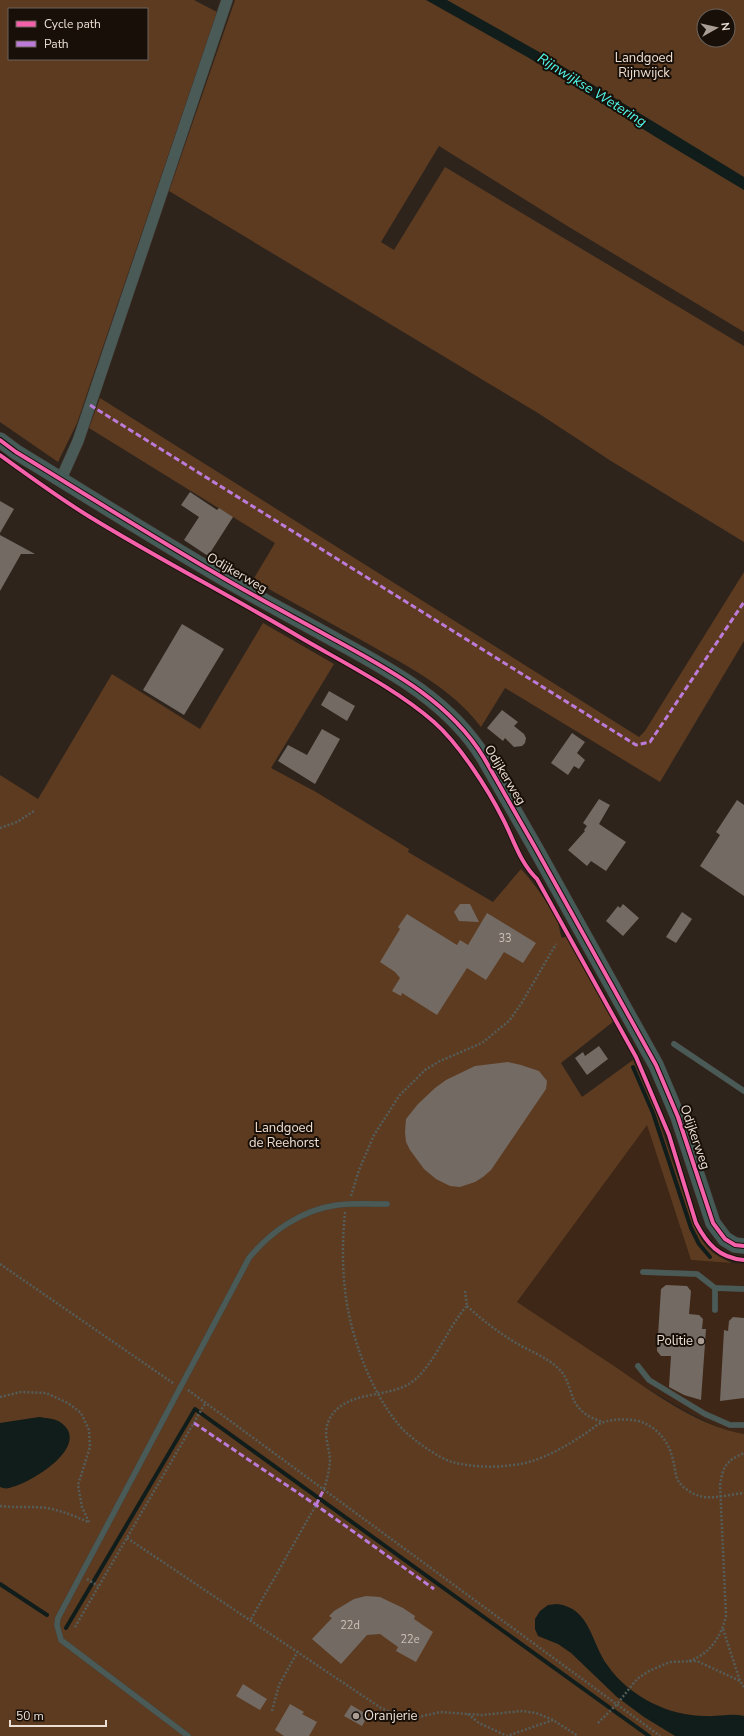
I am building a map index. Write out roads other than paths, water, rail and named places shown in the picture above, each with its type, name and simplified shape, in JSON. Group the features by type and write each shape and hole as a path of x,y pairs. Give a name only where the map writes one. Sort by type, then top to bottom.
{"street":[{"path":"61,479 78,442 227,0"},
{"name":"Odijkerweg","path":"0,440 16,452 215,573 375,662 430,698 452,716 478,747 540,855 656,1065 678,1116 713,1223 725,1239 735,1245 744,1246"}],"lane":[{"path":"674,1044 744,1092"},
{"path":"188,1736 67,1646 62,1640 57,1625 58,1618 249,1258 256,1249 277,1230 291,1222 322,1209 346,1205 387,1204"},
{"path":"642,1272 697,1274 715,1288 744,1289"},
{"path":"715,1288 715,1310"},
{"path":"638,1366 649,1380 705,1414 730,1425 744,1425"}],"water":[{"name":"Rijnwijkse Wetering","path":"426,0 447,0 541,53 744,177 744,190 529,58"},
{"path":"39,1417 58,1421 68,1431 69,1441 64,1452 55,1462 31,1479 9,1488 0,1487 0,1423"},
{"path":"557,1604 568,1607 577,1612 584,1620 608,1666 622,1682 634,1692 646,1700 671,1711 698,1716 744,1716 744,1736 675,1736 644,1717 617,1697 571,1653 558,1644 538,1636 535,1629 535,1619 540,1611 548,1605"}],"waterway":[{"path":"633,1067 653,1113 691,1228 699,1244 710,1257"},
{"path":"66,1628 195,1409 649,1736"},
{"path":"0,1584 47,1615"}],"place":[{"name":"Politie","path":"701,1341"},
{"name":"Oranjerie","path":"356,1716"}],"park label":[{"name":"Landgoed Rijnwijck","path":"644,66"},
{"name":"Landgoed de Reehorst","path":"284,1136"}]}
